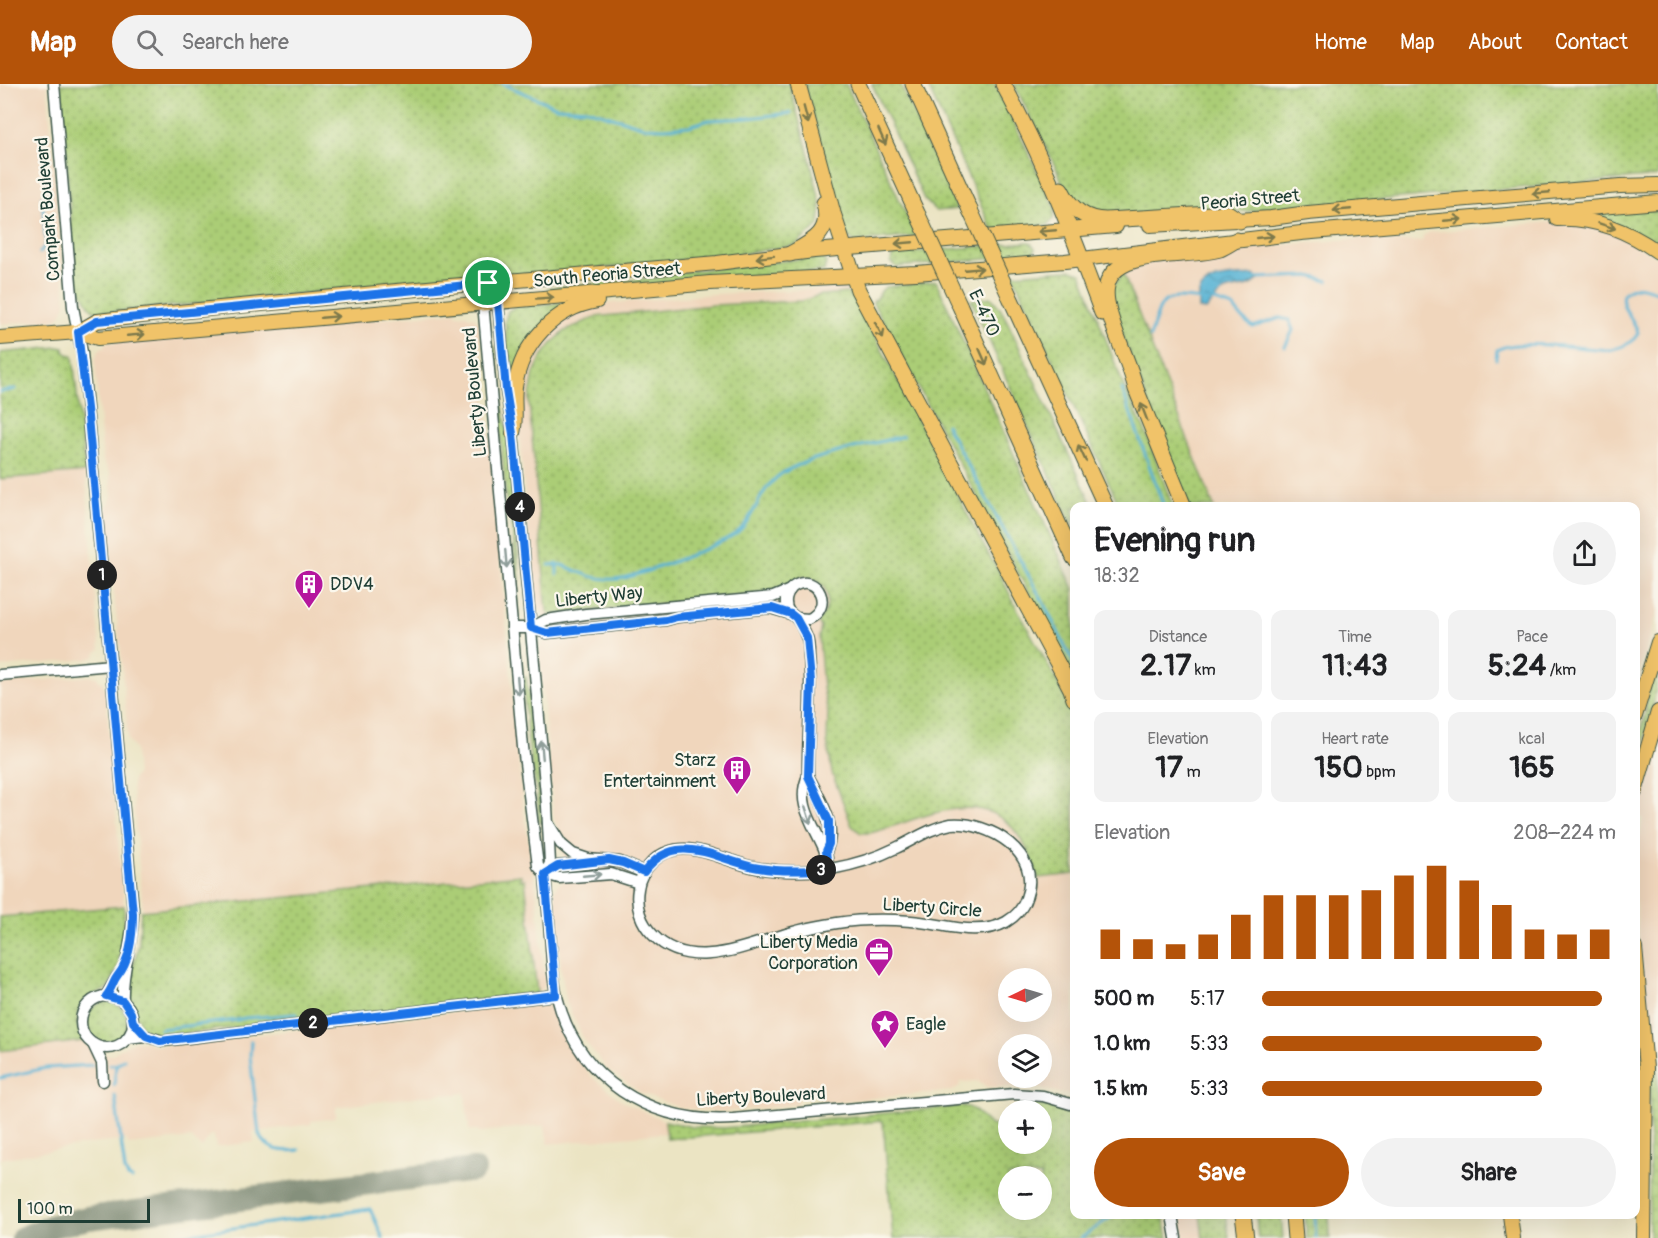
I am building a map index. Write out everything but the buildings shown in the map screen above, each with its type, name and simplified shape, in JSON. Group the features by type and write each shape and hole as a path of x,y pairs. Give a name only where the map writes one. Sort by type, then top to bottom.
{"highway":[{"path":"798,84 853,277 954,471 1012,591 1070,695"},
{"name":"E-470","path":"858,84 1070,549"},
{"name":"E-470","path":"913,84 1104,502"},
{"path":"1003,84 1030,136 1070,229 1125,375 1136,390"},
{"path":"1030,136 1048,160 1068,202 1087,217 1102,220 1228,213 1240,221"},
{"path":"790,254 816,238 826,223 819,185 821,168"},
{"path":"1182,502 1136,390 1132,371 1107,304 1107,289 1113,273 1132,260 1220,249 1236,240"},
{"path":"1153,434 1176,502"},
{"path":"1234,1219 1245,1236"},
{"path":"1243,1219 1245,1236"},
{"path":"1293,1219 1295,1238"}],"main road":[{"path":"1620,186 1636,179 1658,178"},
{"name":"Peoria Street","path":"844,249 1070,229 1240,221 1620,186 1658,185"},
{"name":"Peoria Street","path":"853,277 1082,260 1236,240 1658,202"},
{"path":"1487,217 1503,223 1561,219 1590,221 1622,231 1658,252"},
{"name":"South Peoria Street","path":"78,332 97,321 844,249"},
{"name":"South Peoria Street","path":"0,338 78,332 98,338 710,283 853,277"},
{"path":"513,434 518,372 525,354 535,339 550,322 571,309 592,302 618,299 633,290"},
{"path":"1640,700 1658,642"},
{"path":"1640,775 1658,712"},
{"path":"1640,995 1646,1052 1641,1119 1644,1238"},
{"path":"1511,1219 1513,1238"}],"street":[{"name":"Compark Boulevard","path":"54,84 73,307 83,363 133,914 131,943 123,971"},
{"name":"Liberty Boulevard","path":"488,283 513,434 547,822 550,863 545,874 556,995 574,1040 602,1075 620,1090 657,1110 682,1117 723,1120 1014,1094 1043,1096 1070,1104"},
{"name":"Liberty Boulevard","path":"491,303 513,628 525,762 538,866 545,874"},
{"path":"807,638 786,600 790,590 804,583 817,588 821,594 822,604 815,615 807,638 811,681 808,776 804,789 806,811 826,851 828,869"},
{"name":"Liberty Way","path":"531,628 546,620 770,597 790,590"},
{"name":"Liberty Way","path":"531,628 547,633 770,608 794,616"},
{"path":"794,616 806,619 815,615"},
{"path":"513,628 531,628"},
{"path":"0,675 111,665"},
{"path":"808,776 829,821 829,844 826,851"},
{"path":"547,822 566,848 578,856 599,861"},
{"name":"Liberty Circle","path":"965,824 993,832 1016,849 1026,867 1029,887 1025,902 1017,913 1006,922 989,928 968,929 902,920 854,921 805,929 734,951 703,954 677,950 651,933 644,924 636,897 644,872 659,857 684,848 696,849 762,869 798,871 828,869 879,856 936,827 965,824"},
{"path":"545,874 558,866 599,861 621,862 644,872"},
{"path":"545,874 559,878 611,874 639,883"},
{"path":"106,996 123,971"},
{"path":"123,971 123,1001 131,1013 133,1022 146,1036"},
{"path":"127,1038 146,1036 160,1041 556,995"},
{"path":"103,1081 102,1063 83,1030 82,1015 92,1000 106,996 123,1001"},
{"path":"93,1044 102,1047 120,1044 127,1038 133,1022"},
{"path":"102,1063 111,1047"},
{"path":"1173,1219 1176,1238"}],"shaded area":[{"path":"0,84 47,84 66,305 60,317 56,319 0,324"},
{"path":"1552,222 1608,230 1658,258 1658,610 1640,667 1640,502 1212,502 1123,273 1140,262 1259,247 1379,237 1384,238 1386,242 1422,241 1424,235 1431,232"},
{"path":"843,288 849,290 836,309 1070,748 1070,1095 1038,1088 1052,1088 1052,1034 998,1034 998,1087 987,1087 977,1081 961,1082 959,1087 952,1091 828,1102 816,1095 801,1096 797,1103 791,1105 724,1112 680,1108 641,1093 608,1070 584,1040 567,1004 561,969 555,891 557,885 565,880 562,841 554,819 539,651 546,639 544,613 538,610 534,601 517,399 530,352 564,317 603,304 716,294"},
{"path":"456,312 456,315 466,314 479,320 522,800 535,879 545,985 537,993 146,1031 128,999 127,985 138,948 141,911 143,910 132,786 137,773 135,750 128,740 115,605 107,508 112,497 110,473 103,461 95,360 98,352 101,348 105,348 105,343"},
{"path":"85,472 100,650 96,652 95,657 89,659 0,667 0,479"},
{"path":"97,677 99,682 102,681 105,688 125,918 121,952 101,992 84,1002 77,1016 79,1034 94,1052 111,1055 134,1041 158,1046 544,1002 551,1008 566,1042 592,1077 622,1101 665,1121 666,1133 548,1144 545,1125 479,1132 469,1130 465,1093 446,1095 445,1093 336,1107 336,1118 253,1132 254,1142 216,1147 214,1135 210,1135 202,1148 191,1138 128,1145 127,1140 0,1159 0,684"},
{"path":"1658,731 1658,1041 1650,1042 1640,946 1640,837 1643,819 1640,816 1640,796"},
{"path":"1181,1219 1201,1219 1203,1238 1184,1238"}],"green space":[{"path":"60,84 789,84 821,206 819,225 796,245 732,255 98,313 91,308 76,282"},
{"path":"804,84 846,84 916,236 855,242 847,236"},
{"path":"872,84 900,84 957,209 936,211 924,199"},
{"path":"927,84 995,84 1055,208 1054,218 1048,225 992,230"},
{"path":"1014,84 1658,84 1658,176 1248,211 1109,217 1079,207 1062,183"},
{"path":"1658,208 1658,247 1596,216 1598,213"},
{"path":"1030,242 1035,248 1031,255 896,267 891,262 895,254"},
{"path":"821,257 826,262 824,271 548,293 548,288 657,278 682,272"},
{"path":"1070,270 1081,273 1122,382 1146,433 1171,502 1118,502 1013,274"},
{"path":"1123,273 1212,502 1187,502 1110,304 1110,290"},
{"path":"936,281 1070,580 1070,677 1041,620 1042,617 873,303 886,287"},
{"path":"847,293 853,297 1070,706 1070,874 1038,878 1030,854 1016,832 1001,818 984,810 966,808 946,810 870,833 861,833 852,826 832,773 827,741 828,713 823,688 819,637 821,627 818,622 823,615 827,600 823,587 818,582 801,577 774,592 550,615 547,612 529,401 534,373 541,358 553,342 565,331 595,317 713,305 802,301 820,295"},
{"path":"991,297 1000,308 1091,502 1070,502 1070,520 971,300"},
{"path":"571,302 510,377 505,321 508,311 515,307"},
{"path":"495,347 500,395 508,433 520,580 517,579 513,534 506,499 493,348"},
{"path":"64,348 67,354 73,357 85,472 0,479 0,353"},
{"path":"1658,659 1654,702 1640,754 1640,732 1648,691"},
{"path":"522,677 526,677 535,735 543,822 541,823 539,822 537,793 529,751"},
{"path":"521,875 521,880 525,879 537,993 161,1036 152,1034 142,1027 128,999 127,987 139,945 141,911"},
{"path":"124,906 122,946 114,975 106,989 85,1000 77,1017 78,1029 84,1041 0,1051 0,917"},
{"path":"107,1002 121,1008 127,1022 121,1036 107,1042 93,1036 87,1022 93,1008"},
{"path":"1658,1041 1658,1238 1649,1238 1650,1042"},
{"path":"964,1106 976,1111 993,1126 998,1126 998,1154 1052,1154 1052,1107 1070,1113 1070,1219 1164,1219 1168,1238 893,1238 883,1121 667,1139 665,1121 692,1127 724,1128"},
{"path":"1201,1219 1227,1219 1229,1238 1203,1238"},
{"path":"1256,1219 1281,1219 1283,1238 1258,1238"},
{"path":"1305,1219 1329,1219 1330,1238 1307,1238"}],"water":[{"path":"1253,275 1259,278 1256,282 1223,292 1206,310 1199,309 1199,293 1208,282 1215,279"}],"waterway":[{"path":"503,84 557,107 587,109 645,127 689,126 709,120 791,113"},
{"path":"40,253 46,244 42,196"},
{"path":"1256,278 1310,276 1328,281"},
{"path":"1496,359 1497,350 1519,345 1534,344 1609,350 1622,347 1630,343 1638,333 1623,304 1623,294 1636,287 1658,292"},
{"path":"1150,337 1161,306 1165,302 1178,298 1202,300"},
{"path":"1212,300 1233,307 1253,327 1280,318 1289,320 1293,330 1285,347"},
{"path":"0,392 15,389"},
{"path":"1122,389 1162,502"},
{"path":"946,425 1041,598 1070,656"},
{"path":"549,565 561,565 589,576 612,579 634,575 666,564 703,550 741,529 768,487 781,474 823,456 903,436"},
{"path":"557,564 557,574"},
{"path":"160,1029 297,1014"},
{"path":"251,1041 250,1056 259,1134 271,1147 286,1151 299,1150"},
{"path":"110,1065 118,1064 124,1059"},
{"path":"0,1078 46,1068 92,1065"},
{"path":"114,1085 116,1065"},
{"path":"115,1096 125,1171 132,1179"},
{"path":"161,1238 370,1209 383,1238"},
{"path":"1081,1238 1108,1219"},
{"path":"1315,1219 1316,1238"}],"taxiway":[{"path":"23,1238 53,1226 88,1218 474,1170"}],"place":[{"name":"DDV4","path":"309,610"},
{"name":"Starz Entertainment","path":"737,796"},
{"name":"Liberty Media Corporation","path":"879,978"},
{"name":"Eagle","path":"885,1050"}],"route":[{"path":"488,283 498,302 531,628 547,633 770,608 791,614 796,618 807,638 811,681 808,776 829,821 829,844 826,851 828,869 783,871 762,869 690,848 666,853 654,860 644,872 612,861 558,866 545,874 556,995 156,1041 146,1036 133,1022 131,1013 123,1001 106,996 123,971 129,953 133,914 82,353 78,332 97,321 488,283"}]}
